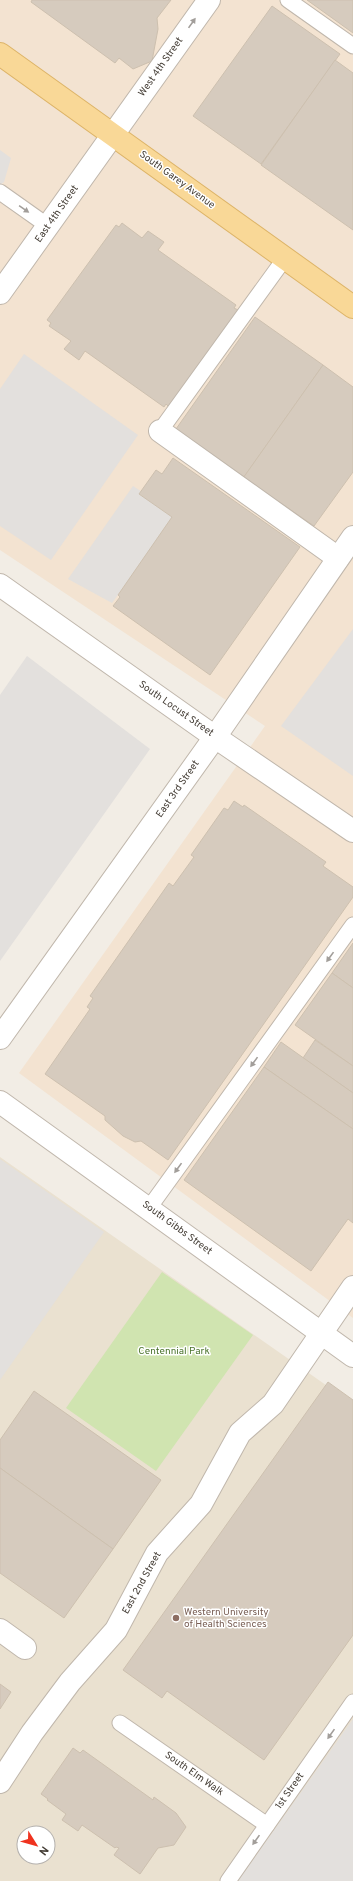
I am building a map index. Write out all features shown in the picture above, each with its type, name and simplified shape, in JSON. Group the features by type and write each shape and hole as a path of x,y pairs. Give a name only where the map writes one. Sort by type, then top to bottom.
{"main road":[{"name":"South Garey Avenue","path":"0,54 353,307"}],"street":[{"name":"West 4th Street","path":"113,134 209,0"},
{"name":"East 4th Street","path":"0,293 113,134"},
{"path":"160,431 338,558"},
{"name":"East 3rd Street","path":"0,1038 215,737 353,537"},
{"name":"South Locust Street","path":"0,585 215,737 353,831"},
{"name":"South Gibbs Street","path":"0,1102 353,1356"},
{"name":"East 2nd Street","path":"0,1782 32,1733 70,1682 116,1630 158,1553 202,1504 240,1432 273,1404 353,1287"},
{"path":"0,1630 25,1648"}],"lane":[{"path":"288,0 353,46"},
{"path":"0,192 48,226"},
{"path":"160,431 285,258"},
{"path":"149,1208 353,925"},
{"name":"1st Street","path":"228,1881 353,1702"},
{"name":"South Elm Walk","path":"120,1723 267,1825"}],"shaded area":[{"path":"0,0 353,0 353,1318 19,1073 265,726 0,550"},
{"path":"0,150 11,158 4,182 0,185"},
{"path":"24,354 138,435 51,560 0,526 0,389"},
{"path":"133,486 176,514 112,603 68,579"},
{"path":"353,629 353,776 281,726"},
{"path":"27,656 150,749 0,961 0,695"},
{"name":"Western University of Health Sciences","path":"0,1157 353,1404 353,1881 0,1881"},
{"path":"0,1159 104,1232 0,1380"},
{"path":"353,1719 353,1881 238,1881"}],"green space":[{"name":"Centennial Park","path":"162,1272 253,1335 156,1471 66,1408"}],"building":[{"path":"32,0 171,0 157,18 158,29 152,61 133,69 119,58 115,63 31,2"},
{"path":"307,0 353,0 353,33"},
{"path":"272,6 340,54 261,164 193,116"},
{"path":"335,60 353,73 353,230 261,165"},
{"path":"122,223 142,238 148,231 164,242 158,250 236,305 234,308 238,310 169,407 166,404 164,407 85,351 79,360 64,349 71,341 49,326 51,323 47,320 116,225 119,227"},
{"path":"255,317 323,365 244,477 176,429"},
{"path":"323,365 353,387 353,472 314,526 278,501 275,505 241,481"},
{"path":"173,458 300,547 210,675 113,606 120,597 118,595 172,517 139,494 156,470 162,474"},
{"path":"234,801 243,807 244,805 326,862 323,866 353,887 353,897 168,1160 141,1141 135,1142 123,1136 105,1120 105,1116 45,1074 90,1009 87,1007 93,998 90,996 169,883 173,886 194,857 191,855 224,808 228,810"},
{"path":"353,943 353,988 332,973"},
{"path":"332,973 353,988 353,1066 295,1025"},
{"path":"315,1040 353,1066 353,1093 303,1058"},
{"path":"281,1042 353,1093 353,1129 264,1067"},
{"path":"264,1067 353,1129 353,1223 348,1219 311,1271 184,1180"},
{"path":"328,1382 353,1400 353,1635 264,1760 167,1691 162,1698 123,1670"},
{"path":"34,1391 161,1480 113,1549 0,1468 0,1440"},
{"path":"0,1468 113,1549 64,1618 0,1573"},
{"path":"0,1684 11,1692 0,1709"},
{"path":"73,1748 80,1753 83,1750 153,1800 154,1797 176,1813 186,1827 174,1845 158,1848 140,1874 114,1855 119,1848 115,1848 82,1825 78,1831 62,1820 66,1814 41,1794"}],"place":[{"name":"Western University of Health Sciences","path":"176,1618"}]}
